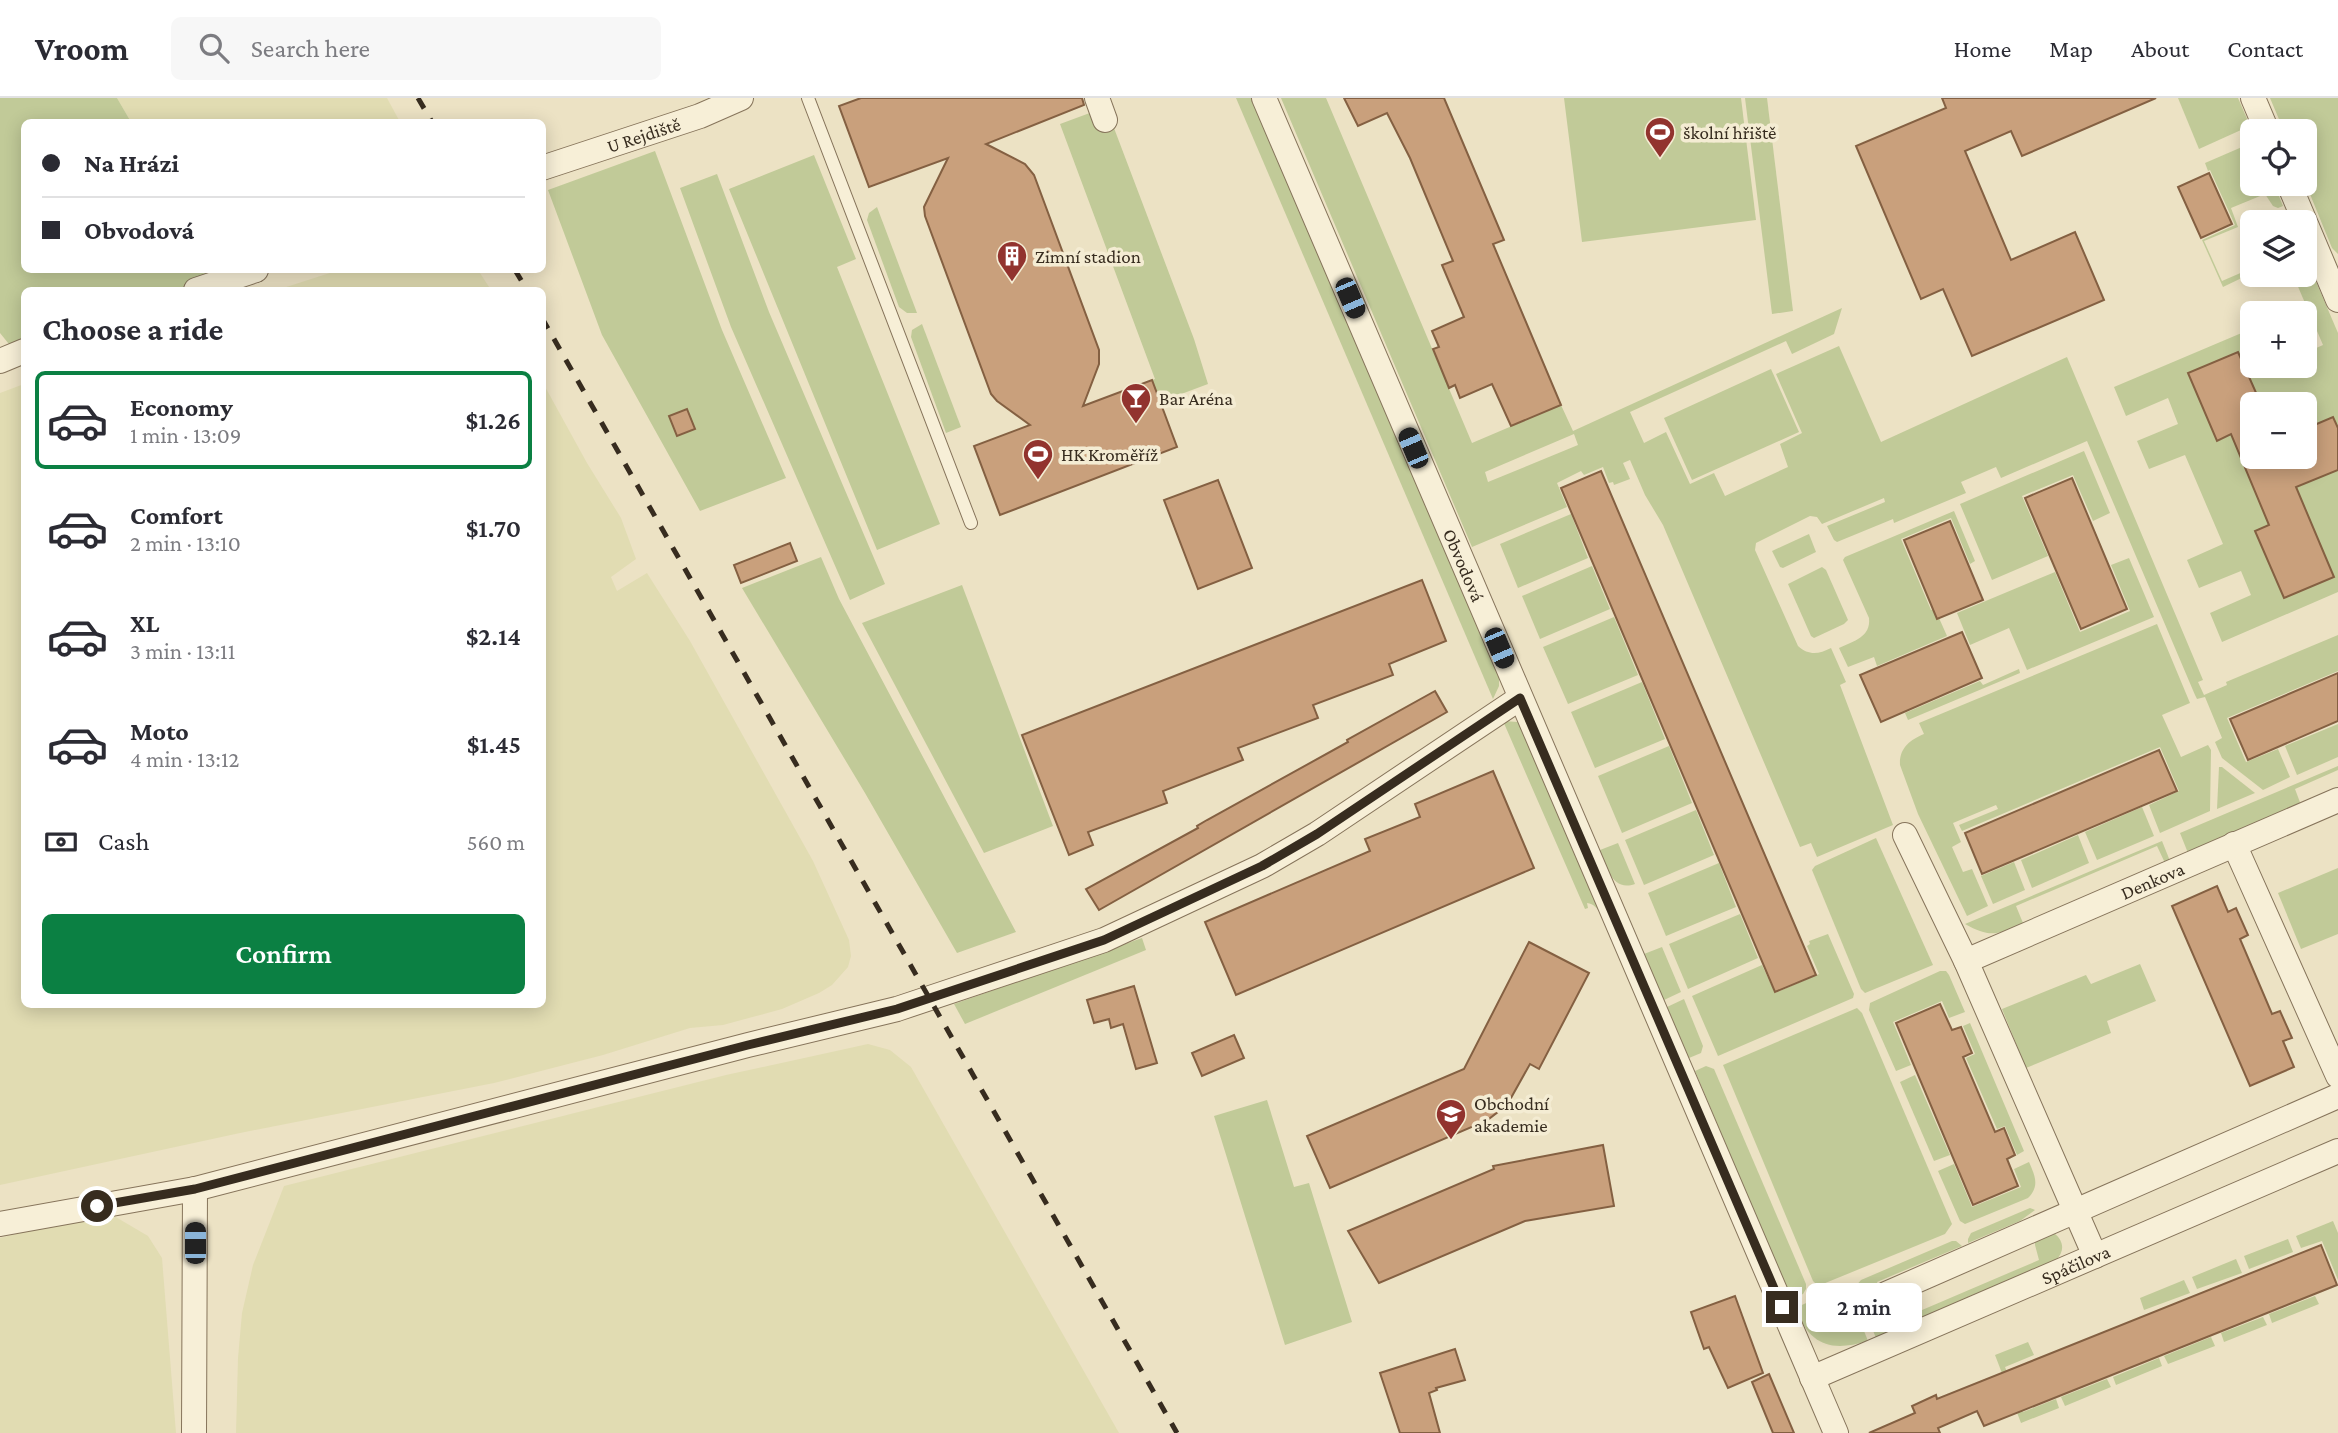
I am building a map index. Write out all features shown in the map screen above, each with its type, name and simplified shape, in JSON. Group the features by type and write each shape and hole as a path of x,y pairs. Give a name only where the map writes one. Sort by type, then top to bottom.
{"street":[{"name":"U Rejdiště","path":"546,167 700,116 741,98"},
{"name":"Obvodová","path":"1264,98 1836,1433"},
{"path":"2253,98 2262,119"},
{"path":"2294,196 2338,300"},
{"path":"205,287 247,273"},
{"path":"0,361 21,352"},
{"path":"0,1224 195,1189 748,1045 897,1009 1104,940 1273,860 1317,834 1520,698"},
{"name":"Denkova","path":"1966,961 2338,800"},
{"path":"1906,835 1966,961 2095,1255"},
{"path":"2234,844 2338,1076"},
{"path":"1886,1294 2338,1096"},
{"name":"Spáčilova","path":"1812,1378 2338,1152"},
{"path":"194,1433 195,1189"}],"lane":[{"path":"808,98 971,523"}],"shaded area":[{"path":"117,98 387,98 398,119 129,119"},
{"path":"330,273 480,273 489,287 286,287"},
{"path":"21,385 21,1008 546,1008 546,388 621,518 636,559 611,577 617,591 647,573 690,641 813,861 849,940 851,956 848,967 832,985 819,993 782,1009 723,1025 690,1028 603,1055 494,1083 240,1133 0,1185 0,393"},
{"path":"868,1044 890,1050 911,1067 1119,1433 236,1433 242,1313 253,1265 284,1186 726,1075"},
{"path":"114,1216 148,1236 162,1258 176,1433 0,1433 0,1238 65,1222"}],"green space":[{"path":"0,98 117,98 129,119 21,119 21,273 247,273 205,287 21,287 21,352 17,354 0,333"},
{"path":"1236,98 1254,98 1499,673 1499,686 1493,699"},
{"path":"1281,98 1326,98 1472,443 1561,405 1573,431 1842,308 1834,334 1792,354 1786,341 1630,412 1644,443 1666,432 1690,484 1714,473 1725,496 1788,467 1780,444 1802,433 1776,374 1839,346 1881,442 2067,357 2203,680 2198,682 2204,695 2227,685 2226,682 2338,635 2338,671 2227,718 2246,762 2278,749 2290,777 2263,790 2222,758 2215,742 2222,738 2205,697 2197,699 2195,695 2087,441 2001,478 1996,467 1961,482 1966,493 1894,523 1893,519 1837,542 1827,526 1885,502 1884,498 1822,524 1817,517 1810,516 1756,543 1755,550 1798,646 1814,653 1831,648 1846,682 1840,685 1893,825 1817,857 1811,843 1800,847 1663,525 1645,495 1630,460 1623,463 1630,479 1614,485 1613,482 1609,483 1603,467 1584,475 1581,471 1557,483 1567,507 1472,547","holes":["1574,434 1578,445 1488,482 1485,472"]},
{"name":"školní hřiště","path":"1564,98 1741,98 1756,220 1582,242"},
{"path":"1745,98 1767,98 1793,311 1772,314"},
{"path":"2178,98 2238,98 2247,119 2240,119 2240,130 2199,149"},
{"path":"2270,98 2338,98 2338,254 2332,248 2311,196 2317,196 2317,119 2279,119"},
{"path":"1106,107 1194,339 1208,384 1160,402 1152,380 1155,379 1060,124"},
{"path":"2240,148 2240,196 2260,196 2231,208 2238,227 2204,241 2222,281 2240,273 2240,279 2223,287 2202,240 2235,225 2205,163"},
{"path":"655,151 722,330 786,478 700,511 602,335 548,190"},
{"path":"814,155 856,259 837,267 940,524 877,550 729,189"},
{"path":"717,174 769,312 885,584 850,600 731,327 680,188"},
{"path":"2266,196 2279,196 2283,206 2273,206"},
{"path":"877,207 917,313 907,313 899,307 867,220 869,213"},
{"path":"2317,284 2338,333 2338,428 2333,417 2317,424 2317,392 2256,392 2250,378 2317,378 2317,348 2323,345 2317,331 2317,301 2304,301 2298,287 2317,287"},
{"path":"922,324 961,427 946,433 911,337 912,330"},
{"path":"2240,334 2240,357 2238,352 2189,373 2217,440 2240,430 2240,469 2262,469 2284,519 2256,531 2284,598 2334,577 2306,510 2287,491 2338,470 2338,592 2222,642 2210,613 2251,595 2241,571 2199,588 2187,560 2223,544 2185,455 2149,469 2137,441 2178,424 2168,398 2126,416 2114,387"},
{"path":"1771,369 1799,432 1692,480 1664,418"},
{"path":"2084,451 2110,513 2093,521 2073,475 2022,496 2048,556 1992,580 1960,504"},
{"path":"1954,511 1975,561 1970,564 1951,518 1901,539 1931,610 1935,609 1947,636 1877,666 1874,657 1848,667 1839,648 1864,634 1869,618 1843,560 1845,557"},
{"path":"1571,514 1588,558 1518,588 1500,544"},
{"path":"1809,534 1816,552 1780,567 1772,551"},
{"path":"821,557 839,599 1016,932 957,953 742,588"},
{"path":"2129,558 2154,617 2027,670 2009,628 1970,645 1957,613 2055,572 2080,632 2130,611 2111,565"},
{"path":"1592,566 1610,609 1540,639 1522,596"},
{"path":"1822,567 1826,570 1848,620 1814,638 1788,584"},
{"path":"962,585 1053,826 984,853 862,623"},
{"path":"1614,617 1638,675 1568,704 1543,647"},
{"path":"2157,624 2190,703 2162,715 2181,757 2208,745 2211,750 2210,811 2160,833 2149,805 2179,791 2160,747 1962,831 1959,825 1998,809 1996,805 1953,823 1961,842 1952,847 1963,872 1972,869 1988,906 1967,916 1918,814 1900,765 1901,754 1906,745 1924,734 1919,723"},
{"path":"2019,669 2020,673 1908,720 1905,713 1980,681 1983,685"},
{"path":"1642,682 1665,739 1595,768 1571,712"},
{"path":"1503,721 1518,722 1523,729 1601,914 1587,903 1588,908 1585,909"},
{"path":"2338,724 2338,757 2297,775 2285,746"},
{"path":"1669,746 1692,803 1622,833 1598,776"},
{"path":"2338,766 2338,770 2295,789 2301,805 2188,853 2180,833"},
{"path":"2219,767 2222,767 2255,793 2217,809"},
{"path":"2142,807 2154,836 2097,860 2085,832"},
{"path":"1696,810 1714,855 1644,885 1625,840"},
{"path":"2078,835 2089,863 2032,888 2021,860"},
{"path":"1876,838 1933,965 1865,993 1812,870 1815,866"},
{"path":"2162,841 2170,861 2165,863 2157,846 2016,906 2023,923 2014,927 1988,933 1965,924"},
{"path":"1618,843 1635,884 1627,886 1616,881 1605,864 1600,850"},
{"path":"2014,862 2025,890 1993,904 1981,876"},
{"path":"1719,863 1736,907 1666,936 1648,893"},
{"path":"2338,868 2338,934 2301,949 2278,893"},
{"path":"1740,914 1758,958 1688,989 1669,944"},
{"path":"1828,934 1854,994 1853,998 1718,1056 1692,996 1762,965 1775,993 1819,974 1807,946 1809,941"},
{"path":"1142,938 1146,950 965,1024 954,1004"},
{"path":"1662,947 1681,992 1664,1000 1644,954"},
{"path":"2140,964 2156,1001 2107,1021 2111,1033 2026,1068 2002,1009 2086,975 2091,984"},
{"path":"1940,971 1946,971 1949,975 1965,1012 1949,1018 1942,1001 1893,1022 1911,1065 1896,1071 1869,1010 1870,1003"},
{"path":"1684,999 1703,1046 1701,1053 1689,1058 1667,1007"},
{"path":"1857,1008 1862,1013 1952,1224 1945,1234 1818,1286 1813,1281 1723,1065"},
{"path":"1970,1023 2024,1151 2017,1155 2005,1126 1997,1129 1966,1058 1975,1054 1963,1026"},
{"path":"1706,1066 1714,1069 1806,1284 1803,1294 1791,1299 1695,1071"},
{"path":"1915,1075 1950,1155 1934,1161 1900,1082"},
{"path":"1267,1100 1294,1187 1309,1183 1352,1322 1285,1345 1214,1116"},
{"path":"2029,1162 2035,1185 2028,1198 1965,1224 1960,1221 1938,1171 1954,1164 1972,1207 2021,1187 2014,1169"},
{"path":"2030,1208 2035,1210 2020,1221 1968,1243 1971,1233"},
{"path":"2333,1221 2338,1233 2338,1280 2322,1241 2301,1248 2296,1236"},
{"path":"2054,1233 2062,1246 2056,1260 1876,1338 1855,1287 1861,1280 1952,1241 1962,1246 1877,1282 1894,1322 2039,1260 2035,1240"},
{"path":"2288,1239 2293,1252 2249,1269 2244,1256"},
{"path":"2236,1259 2242,1273 2197,1289 2192,1277"},
{"path":"2184,1280 2190,1293 2144,1310 2140,1298"},
{"path":"1838,1289 1847,1290 1849,1293 1868,1341 1843,1346 1823,1343 1808,1331 1801,1321 1795,1308"},
{"path":"2315,1296 2319,1304 2272,1323 2269,1314"},
{"path":"2263,1317 2267,1325 2224,1342 2221,1333"},
{"path":"2211,1337 2215,1346 2168,1364 2164,1356"},
{"path":"2028,1342 2034,1355 2005,1367 2023,1412 2056,1399 2059,1408 2021,1423 1995,1355"},
{"path":"2159,1358 2162,1366 2116,1385 2113,1377"},
{"path":"2107,1379 2111,1387 2065,1406 2061,1397"}],"building":[{"path":"861,98 1082,98 1084,105 986,144 1025,164 1034,175 1099,350 1099,364 1083,406 1152,380 1177,447 1000,515 974,446 1030,425 991,394 925,216 924,207 948,158 869,187 839,106"},
{"path":"1344,98 1444,98 1504,240 1493,244 1561,405 1511,426 1492,384 1460,398 1455,385 1449,388 1433,349 1439,347 1432,331 1464,317 1442,265 1453,261 1410,158 1387,113 1358,126"},
{"path":"1942,98 2156,98 2022,156 2011,131 1965,151 2011,260 2075,232 2104,300 1972,356 1943,289 1921,299 1856,146 1946,108"},
{"path":"2209,173 2232,224 2201,238 2178,187"},
{"path":"2238,352 2240,378 2250,378 2256,392 2240,392 2240,456 2231,434 2217,441 2188,373"},
{"path":"687,409 695,429 677,436 669,416"},
{"path":"2333,417 2338,428 2338,470 2296,487 2334,577 2284,598 2255,531 2269,525 2246,469 2317,469 2317,424"},
{"path":"1601,471 1816,975 1775,992 1561,488"},
{"path":"2072,478 2127,609 2081,629 2025,498"},
{"path":"1218,480 1252,568 1198,589 1164,500"},
{"path":"1950,521 1983,600 1937,619 1904,540"},
{"path":"790,543 797,561 741,583 734,565"},
{"path":"1422,580 1446,641 1389,664 1393,675 1313,705 1318,718 1238,748 1243,760 1163,791 1167,803 1088,832 1093,845 1069,855 1022,735"},
{"path":"1962,632 1982,678 1881,722 1860,675"},
{"path":"2338,673 2338,721 2248,760 2230,719"},
{"path":"1435,691 1447,712 1099,910 1086,889 1198,828 1197,826 1207,820"},
{"path":"2159,750 2177,791 1982,874 1965,833"},
{"path":"1493,771 1534,868 1236,995 1205,922 1370,851 1365,839 1420,817 1415,804"},
{"path":"2217,886 2228,912 2236,908 2248,935 2240,939 2272,1014 2280,1011 2292,1038 2283,1041 2294,1067 2250,1086 2172,906"},
{"path":"1529,942 1589,973 1539,1069 1530,1064 1507,1105 1477,1128 1476,1125 1330,1188 1307,1136 1464,1069"},
{"path":"1134,986 1157,1063 1136,1069 1123,1024 1111,1028 1109,1019 1094,1023 1087,1000"},
{"path":"1940,1004 1952,1030 1961,1027 1972,1053 1963,1057 1995,1132 2004,1128 2015,1155 2007,1159 2018,1186 1973,1205 1896,1023"},
{"path":"1234,1035 1244,1058 1202,1076 1192,1053"},
{"path":"1603,1145 1614,1206 1525,1221 1379,1283 1348,1231 1494,1169 1493,1166"},
{"path":"2321,1245 2337,1285 1984,1426 1977,1411 1938,1428 1940,1433 1869,1433 1915,1413 1912,1406 1936,1395 1937,1399"},
{"path":"1735,1296 1763,1373 1728,1388 1709,1347 1704,1349 1691,1312"},
{"path":"1455,1349 1465,1380 1436,1388 1437,1390 1429,1393 1440,1433 1400,1433 1380,1373"},
{"path":"1769,1374 1794,1433 1773,1433 1752,1382"}],"railway":[{"path":"418,98 430,119"},
{"path":"517,273 525,287"},
{"path":"546,325 1177,1433"}],"place":[{"name":"školní hřiště","path":"1660,159"},
{"name":"Zimní stadion","path":"1012,283"},
{"name":"Bar Aréna","path":"1136,425"},
{"name":"HK Kroměříž","path":"1038,481"},
{"name":"Obchodní akademie","path":"1451,1141"}],"route":[{"path":"97,1206 195,1189 748,1045 897,1009 1104,940 1262,866 1317,834 1520,698 1782,1307"}]}
